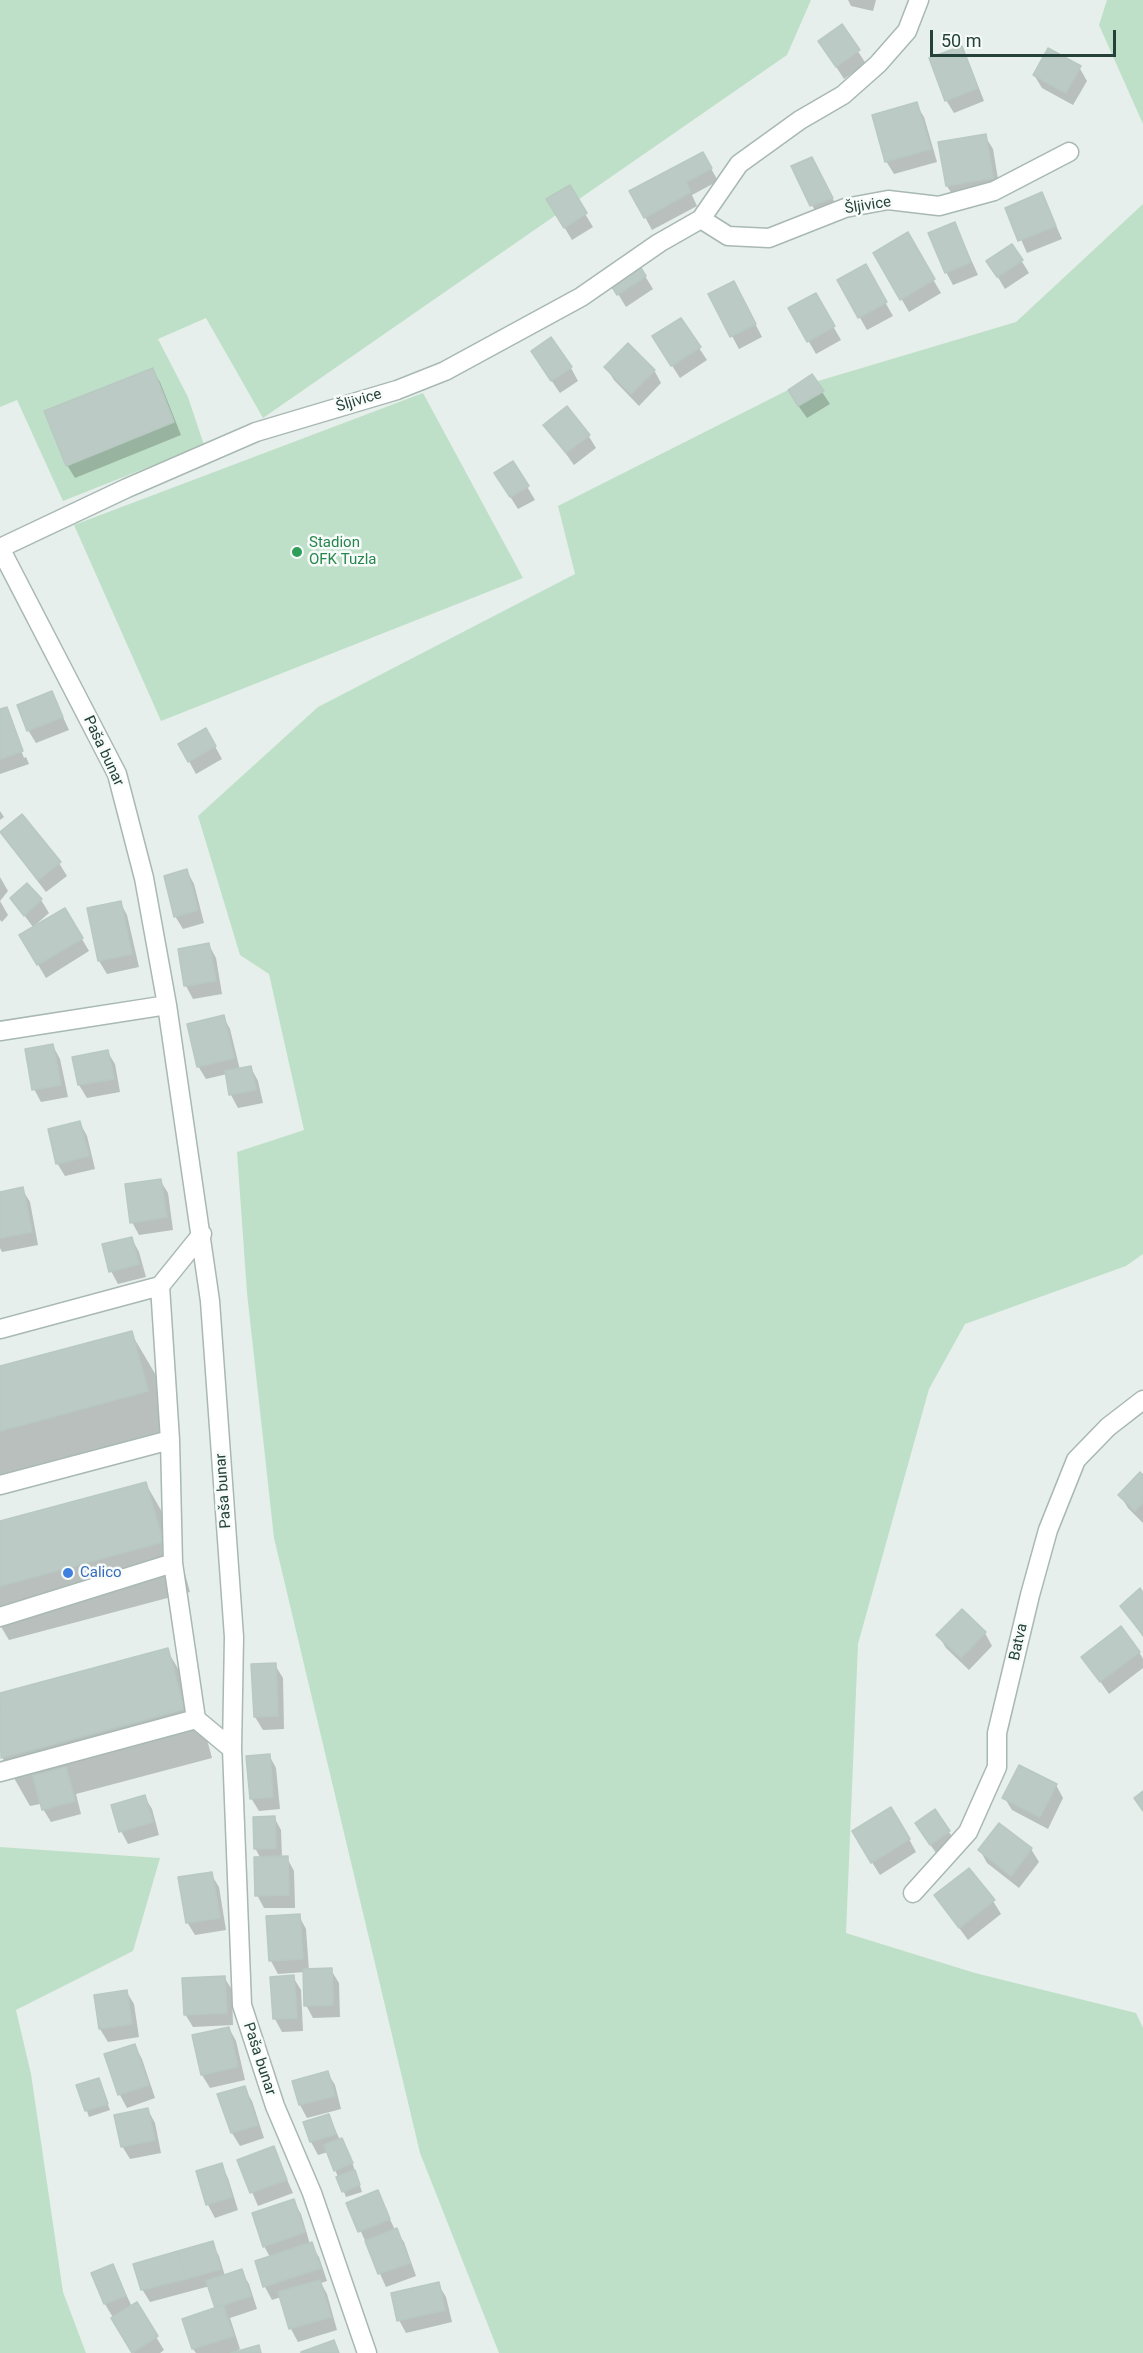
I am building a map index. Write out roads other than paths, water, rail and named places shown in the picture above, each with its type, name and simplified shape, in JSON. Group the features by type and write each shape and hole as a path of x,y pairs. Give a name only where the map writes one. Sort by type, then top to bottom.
{"street":[{"name":"Šljivice","path":"0,548 128,488 256,432 397,390 445,371 580,297 659,243 701,219 739,164 800,120 843,95 878,64 907,31 919,0"},
{"name":"Šljivice","path":"701,219 728,236 769,238 845,208 888,200 939,206 994,192 1069,152"},
{"name":"Paša bunar","path":"0,548 117,774 144,878 167,1005 210,1300 234,1637 232,1749 242,2006 275,2106 312,2193 367,2353"},
{"path":"0,1031 167,1005"},
{"path":"0,1329 160,1286 202,1234"},
{"path":"160,1286 170,1440 173,1563 196,1719 232,1749"},
{"name":"Batva","path":"913,1893 968,1832 997,1767 997,1733 1030,1595 1048,1530 1076,1460 1108,1426 1143,1400"},
{"path":"0,1485 170,1440"},
{"path":"0,1617 173,1563"},
{"path":"0,1772 196,1719"}],"place":[{"name":"Stadion OFK Tuzla","path":"297,552"},
{"name":"Calico","path":"68,1573"}]}
